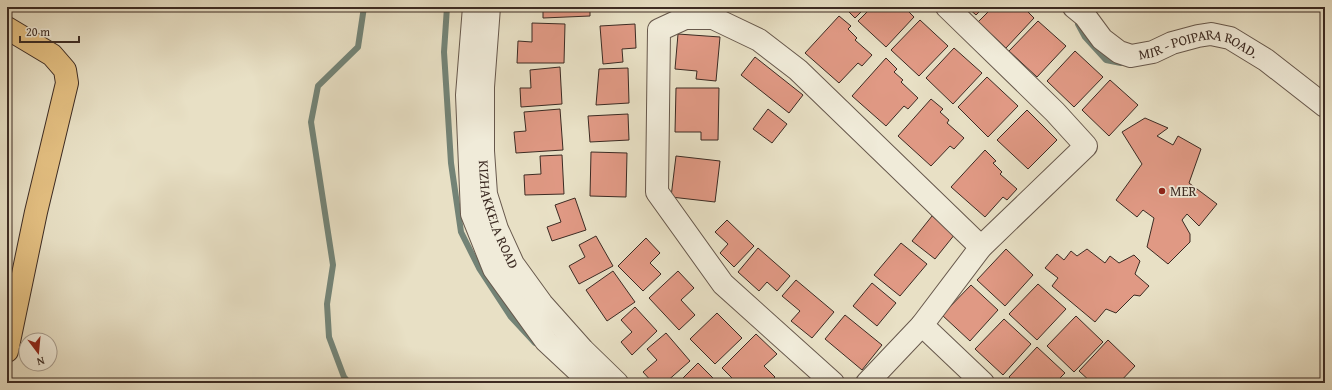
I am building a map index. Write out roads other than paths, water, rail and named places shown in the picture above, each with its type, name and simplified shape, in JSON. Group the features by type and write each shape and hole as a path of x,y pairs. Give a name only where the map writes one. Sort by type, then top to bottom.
{"main road":[{"path":"7,28 52,55 65,70 67,83 36,212 7,351"}],"street":[{"name":"KIZHAKKELA ROAD","path":"474,7 466,95 472,214 494,269 546,341 590,383"},
{"name":"KIZHAKKELA ROAD","path":"489,7 483,87 483,151 486,194 497,229 513,264 542,304 583,350 617,383"},
{"path":"867,383 922,325 981,247 1086,146 1055,112 947,7"},
{"name":"MIR - POIPARA ROAD.","path":"1074,7 1086,16 1102,39 1119,52 1131,56 1153,52 1172,43 1198,36 1211,34 1230,38 1266,60 1325,106"},
{"path":"833,383 723,284 657,192 659,30 684,18 713,18 759,40 798,70 981,247"},
{"path":"922,325 983,383"}],"waterway":[{"path":"349,383 344,377 329,337 327,304 333,265 311,122 318,86 358,47 364,7"},
{"path":"447,7 444,52 451,163 461,232 479,268 511,317 535,343"},
{"path":"1078,24 1085,37 1106,60 1121,63"}],"place":[{"name":"MER","path":"1162,191"}]}
